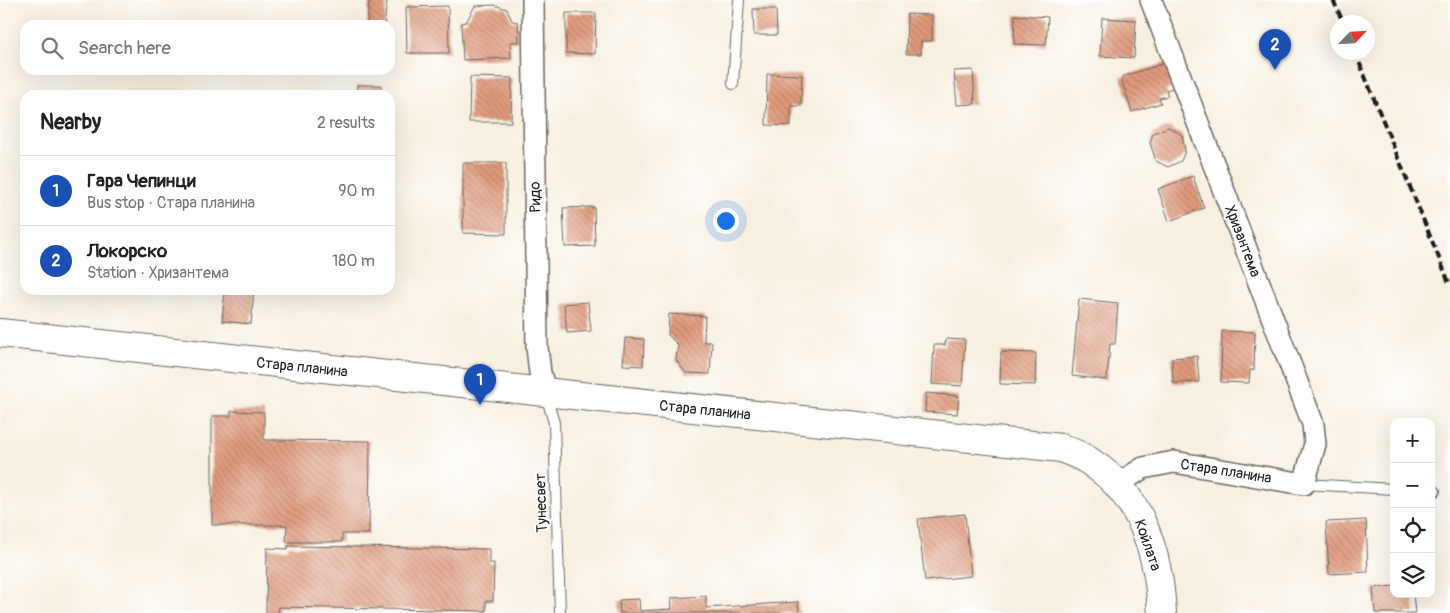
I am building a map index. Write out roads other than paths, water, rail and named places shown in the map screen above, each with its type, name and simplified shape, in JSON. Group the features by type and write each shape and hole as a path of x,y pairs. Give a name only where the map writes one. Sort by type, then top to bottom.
{"street":[{"name":"Ридо","path":"533,0 537,347 540,373 546,394"},
{"name":"Хризантема","path":"1151,0 1313,424 1315,444 1304,484"},
{"name":"Стара планина","path":"0,333 546,394 1061,448 1091,462 1118,484 1143,468 1174,462 1304,484"},
{"name":"Койлата","path":"1118,484 1135,509 1150,541 1160,581 1162,613"}],"lane":[{"path":"733,84 739,0"},
{"name":"Тунесвет","path":"546,394 554,423 560,613"},
{"name":"Стара планина","path":"1304,484 1390,489"}],"railway":[{"path":"1333,0 1340,15"},
{"path":"1358,60 1450,285"}],"place":[{"name":"Локорско","path":"1275,70"},
{"name":"Гара Чепинци","path":"480,405"}]}
